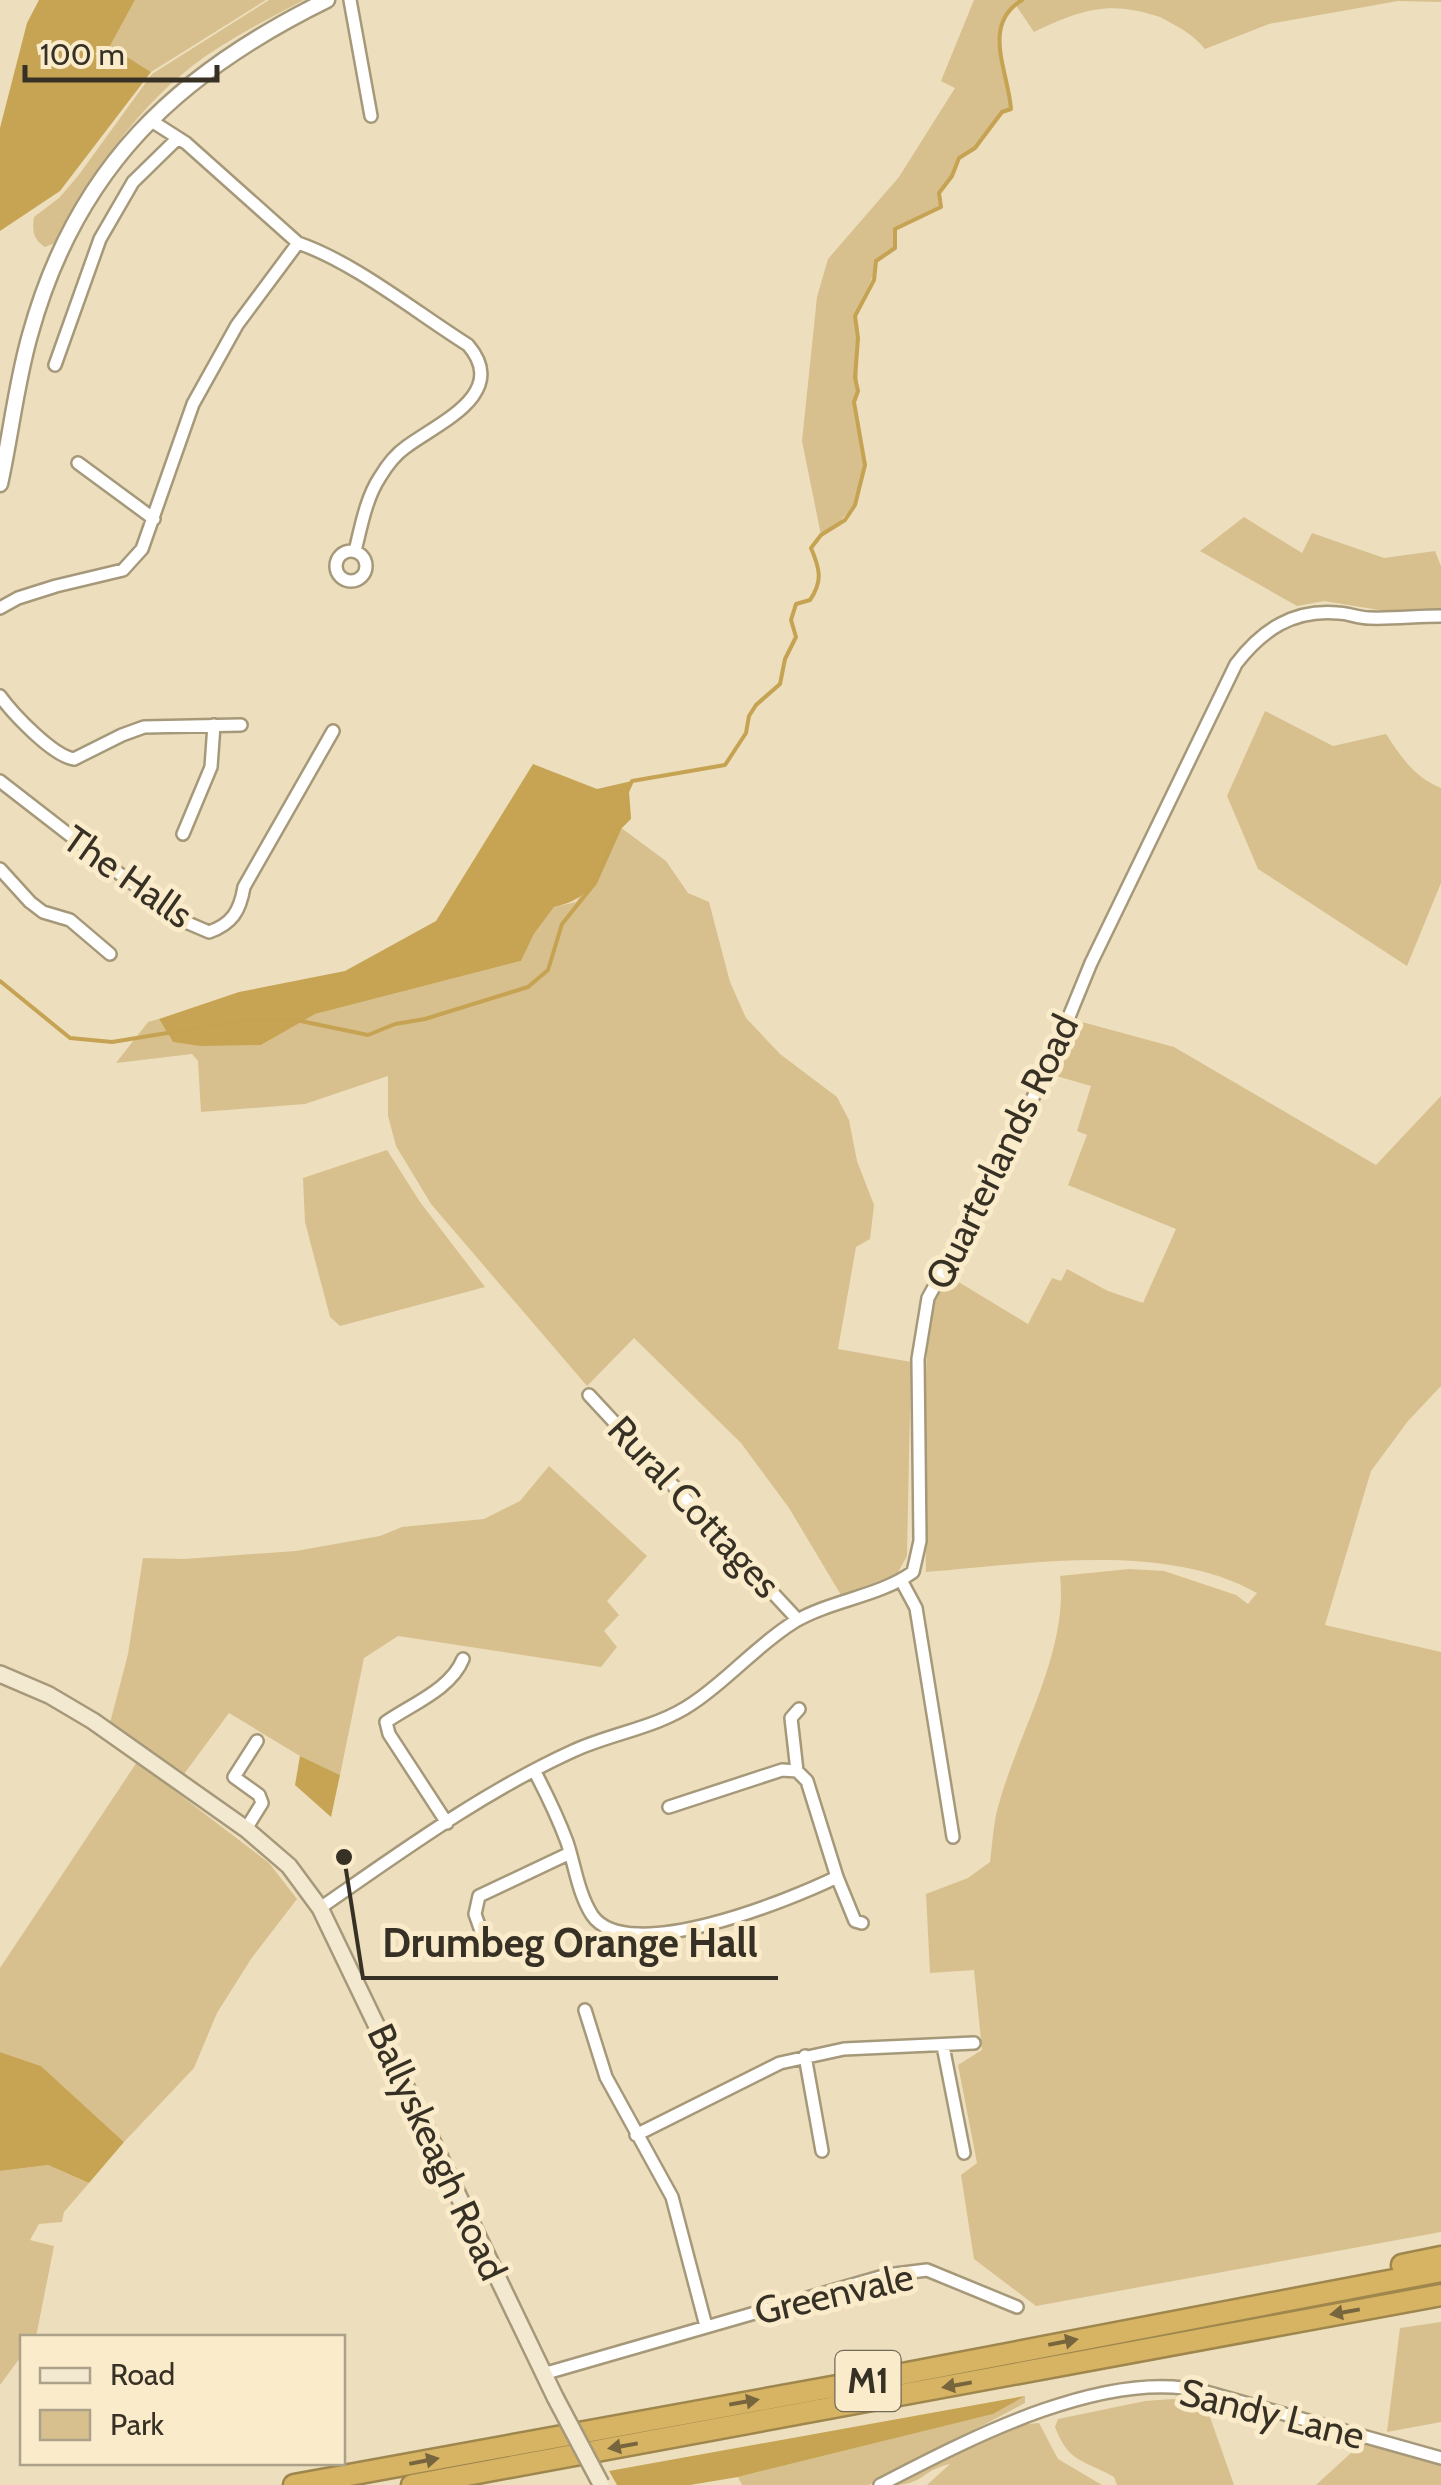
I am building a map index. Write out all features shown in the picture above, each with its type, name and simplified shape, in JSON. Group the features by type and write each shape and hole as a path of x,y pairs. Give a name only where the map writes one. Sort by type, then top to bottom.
{"highway":[{"path":"1182,2319 1441,2256"},
{"name":"M1","path":"294,2485 1441,2271"},
{"name":"M1","path":"412,2485 1441,2295"}],"main road":[{"name":"Ballyskeagh Road","path":"0,1674 49,1695 93,1721 246,1829 289,1866 320,1908 543,2374 602,2485"}],"street":[{"path":"0,484 26,349 55,260 89,198 174,95 230,53 328,0"},
{"path":"350,0 371,116"},
{"path":"150,120 178,138 298,243 345,266 468,345 478,358 480,382 467,404 402,450 379,477 355,552"},
{"path":"54,365 100,240 133,182 178,138"},
{"path":"0,608 37,592 123,570 142,549 193,404 238,324 298,243"},
{"path":"78,463 154,520"},
{"name":"Quarterlands Road","path":"901,1580 913,1572 920,1541 918,1374 928,1298 1002,1164 1091,963 1236,664 1254,641 1276,624 1298,616 1340,612 1364,619 1441,616"},
{"path":"0,696 12,712 50,745 66,758 74,759 144,727 241,724"},
{"path":"183,834 211,768 214,725"},
{"name":"The Halls","path":"0,781 125,878 188,923 209,932 223,927 238,913 244,887 333,732"},
{"path":"0,869 30,902 43,912 70,920 110,954"},
{"name":"Rural Cottages","path":"589,1394 798,1620"},
{"path":"320,1908 447,1823 573,1751 658,1721 692,1704 798,1620 901,1580 916,1608 954,1837"},
{"path":"447,1823 389,1734 386,1722 442,1686 458,1671 462,1659"},
{"path":"800,1709 791,1718 798,1771 806,1782 855,1921 862,1923"},
{"path":"246,1829 262,1803 260,1795 234,1778 258,1741"},
{"path":"669,1808 782,1770 798,1771"},
{"path":"535,1772 570,1853 582,1895 594,1918 612,1933 634,1936 668,1932 751,1913 837,1877"},
{"path":"486,1946 475,1914 480,1896 570,1853"},
{"path":"585,2010 606,2077 672,2197 706,2326"},
{"path":"636,2135 780,2063 804,2056 862,2048 974,2043"},
{"path":"943,2046 964,2153"},
{"path":"804,2056 822,2151"},
{"name":"Greenvale","path":"543,2374 836,2288 927,2270 1018,2306"},
{"name":"Sandy Lane","path":"880,2485 990,2430 1038,2412 1130,2388 1169,2385 1441,2458"}],"green space":[{"path":"135,0 266,0 151,72 110,46"},
{"path":"269,0 304,0 218,48 170,85 114,148 55,243 45,247 41,244 34,234 34,217 59,198 78,176 152,74"},
{"path":"974,0 1441,0 1441,2 1398,1 1269,24 1205,49 1190,34 1160,17 1126,9 1082,13 1034,32 1015,4 1001,22 999,33 1011,109 1002,112 975,148 959,158 940,193 941,207 895,229 895,248 876,261 859,305 858,389 854,404 864,457 861,484 843,518 821,535 802,441 817,297 828,259 899,177 955,88 941,81"},
{"path":"1244,517 1302,553 1312,533 1384,558 1435,551 1441,566 1441,611 1379,610 1324,601 1297,606 1200,551"},
{"path":"1265,711 1333,746 1386,734 1416,772 1441,788 1441,883 1407,966 1258,869 1227,796"},
{"path":"620,827 666,861 688,893 709,902 730,982 746,1018 780,1054 837,1097 849,1120 857,1161 874,1205 870,1239 856,1247 838,1349 911,1362 907,1556 897,1574 841,1595 789,1508 741,1443 634,1338 587,1386 431,1204 396,1146 388,1116 388,1076 305,1104 201,1112 198,1061 192,1054 116,1063 148,1022 159,1019 173,1042 261,1045 314,1014 521,961 554,907 576,902 607,857"},
{"path":"1071,1019 1174,1047 1376,1165 1441,1096 1441,1386 1408,1421 1371,1471 1325,1625 1441,1652 1441,2232 1036,2306 974,2259 961,2175 977,2163 958,2065 982,2050 974,1970 930,1973 926,1894 968,1878 990,1862 1004,1786 1056,1636 1060,1576 1129,1569 1164,1571 1236,1595 1248,1604 1257,1593 1221,1577 1139,1561 1051,1561 926,1572 927,1348 935,1296 947,1275 1028,1324 1052,1278 1061,1281 1067,1269 1108,1291 1143,1303 1176,1229 1068,1185 1087,1135 1077,1131 1091,1086 1046,1073"},
{"path":"387,1150 420,1202 485,1287 340,1326 330,1317 305,1222 303,1178"},
{"path":"549,1466 647,1556 607,1601 619,1615 604,1631 617,1647 601,1667 398,1636 364,1658 340,1775 229,1713 184,1774 110,1723 128,1654 143,1558 296,1551 380,1536 402,1527 484,1519 520,1501"},
{"path":"137,1762 269,1863 297,1899 251,1959 217,2013 194,2068 124,2142 41,2066 0,2052 0,1968"},
{"path":"48,2165 89,2183 64,2212 62,2222 39,2224 30,2240 54,2246 36,2335 20,2335 20,2358 0,2385 0,2171"},
{"path":"1441,2322 1441,2422 1387,2432 1400,2328"},
{"path":"1025,2396 1025,2403 869,2485 742,2485 738,2477 992,2414"},
{"path":"1173,2399 1205,2403 1234,2485 1117,2485 1114,2477 1071,2454 1055,2427 1058,2419"},
{"path":"1039,2423 1058,2459 1102,2485 927,2485 950,2464 911,2483 894,2485 982,2438"},
{"path":"1363,2442 1441,2463 1441,2485 1316,2485"}],"shaded area":[{"path":"39,0 135,0 110,46 151,72 60,191 0,231 0,128 27,23"},
{"path":"533,764 597,789 632,781 627,792 629,818 595,882 573,901 554,907 521,961 315,1014 261,1045 201,1046 173,1042 159,1019 239,992 345,971 436,921"},
{"path":"300,1756 340,1775 331,1817 295,1785"},
{"path":"0,2052 41,2066 124,2142 89,2183 48,2165 0,2171"},
{"path":"1025,2396 993,2414 738,2477 690,2485 617,2485 609,2471"}],"waterway":[{"path":"0,981 70,1038 112,1042 247,1020 296,1020 368,1035 528,987 548,970 562,924 595,883 620,827 629,818 627,792 632,781 725,765 746,733 756,705 780,684 785,659 796,637 791,620 796,604 810,600 818,581 811,548 821,535 845,520 855,505 865,465 854,402 858,391 855,316 874,280 876,261 895,248 895,229 941,207 939,193 959,158 975,148 1002,112 1011,109 1000,35 1010,10 1022,0"}],"place":[{"name":"Drumbeg Orange Hall","path":"344,1857"}]}
